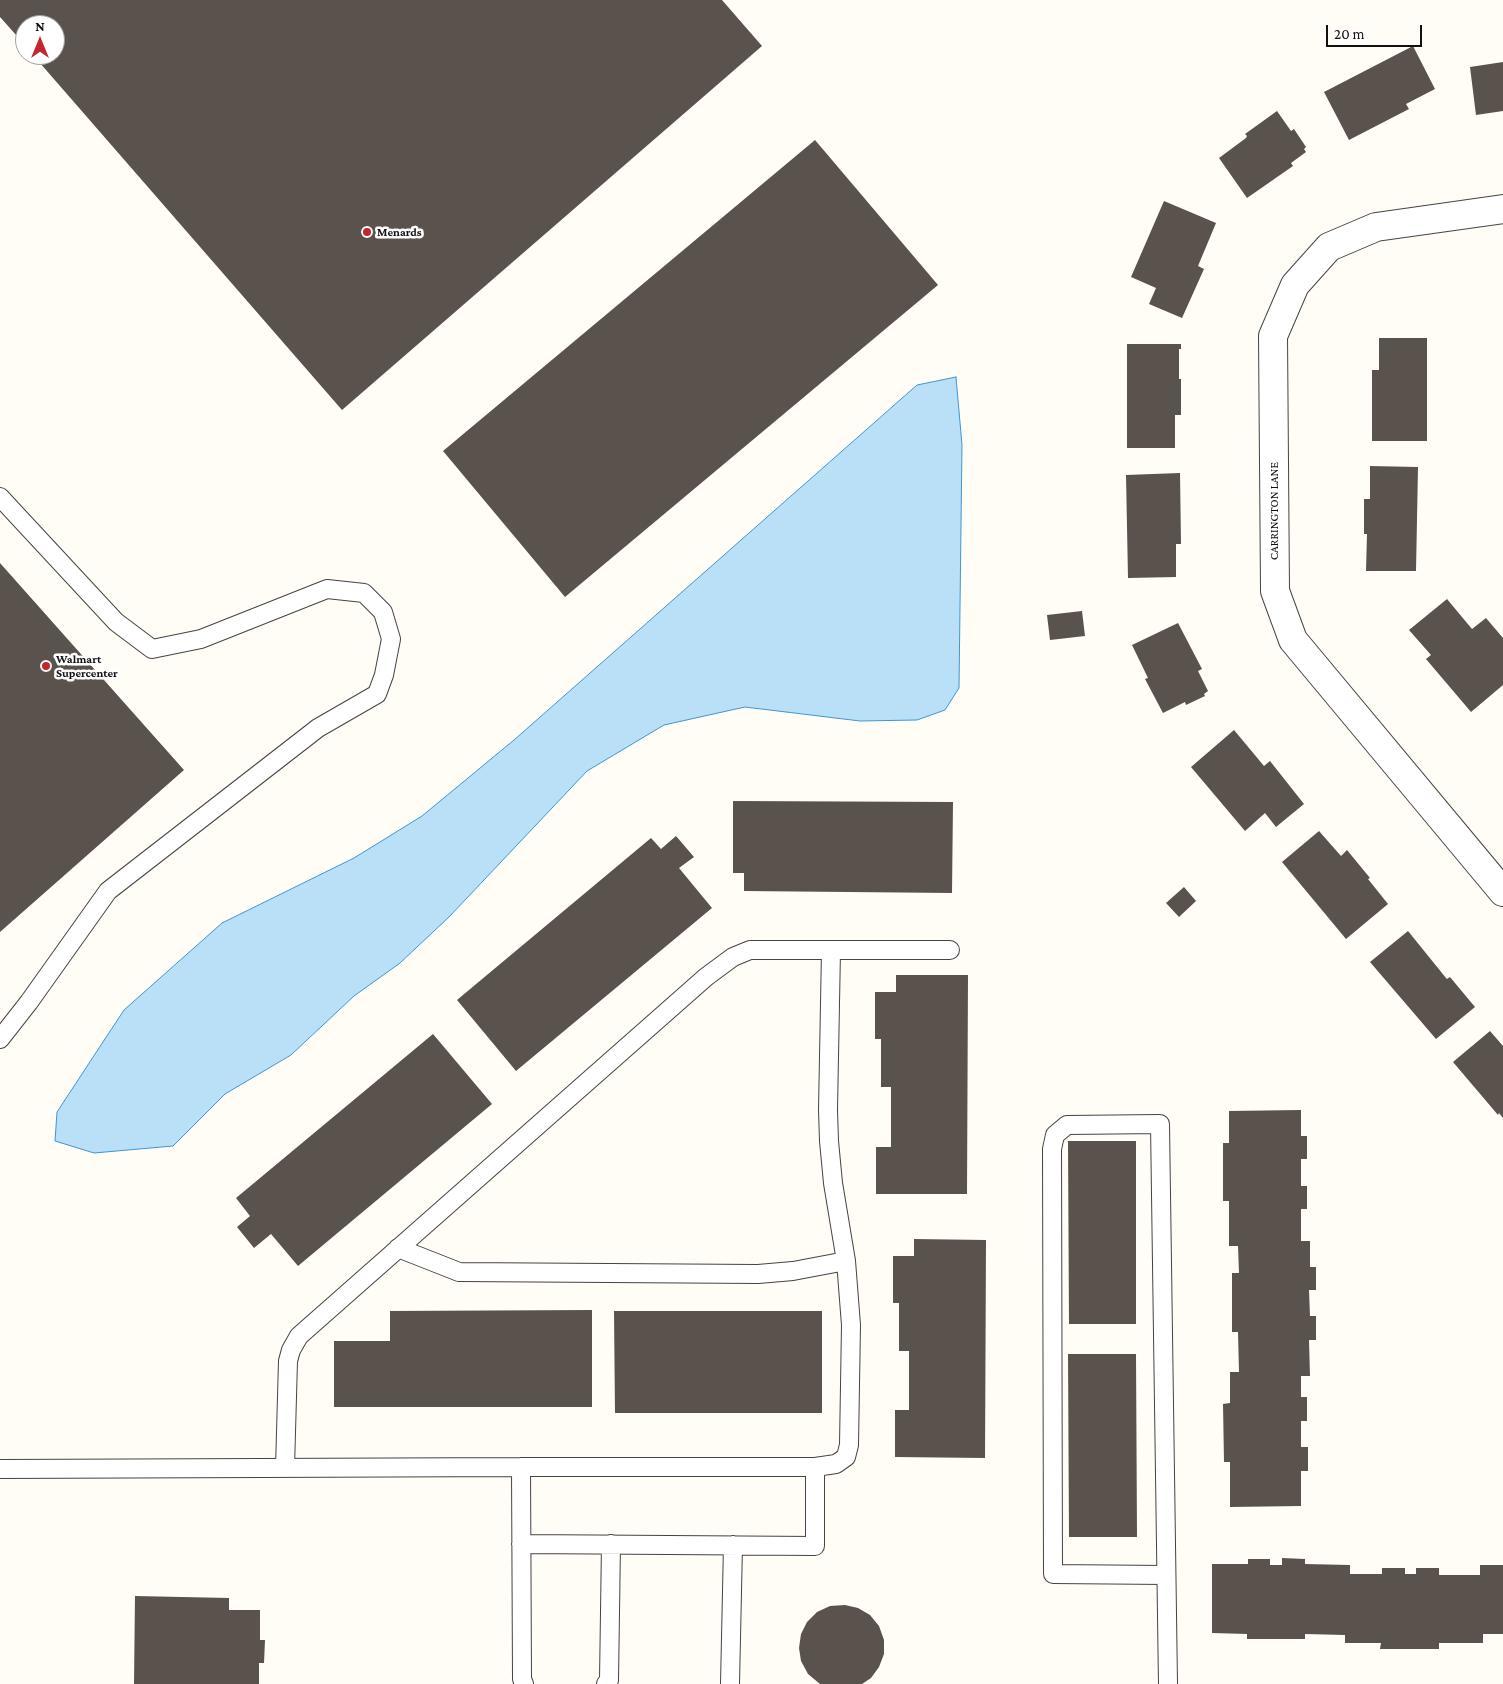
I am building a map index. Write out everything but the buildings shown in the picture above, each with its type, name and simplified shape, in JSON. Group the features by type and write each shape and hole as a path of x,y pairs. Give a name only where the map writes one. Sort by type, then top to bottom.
{"street":[{"name":"CARRINGTON LANE","path":"1503,209 1376,227 1329,248 1295,285 1273,336 1275,591 1293,640 1503,892"}],"lane":[{"path":"0,497 116,622 152,649 201,639 327,589 364,593 383,612 391,639 384,675 376,694 350,711 318,728 108,891 29,1002 0,1039"},
{"path":"285,1468 288,1361 291,1350 299,1336 706,977 733,957 750,950 950,950"},
{"path":"0,1469 521,1466 815,1467 836,1464 846,1458 849,1445 851,1325 846,1261 833,1183 828,1126 831,950"},
{"path":"1166,1575 1053,1574 1052,1149 1055,1135 1067,1125 1160,1124 1168,1684"},
{"path":"398,1248 458,1272 758,1274 793,1271 846,1261"},
{"path":"521,1466 522,1682"},
{"path":"521,1544 815,1546 815,1467"},
{"path":"610,1683 611,1544"},
{"path":"730,1684 733,1545"}],"water":[{"path":"956,377 962,445 959,688 945,710 917,720 860,721 745,707 664,725 587,771 449,917 400,963 354,996 291,1055 225,1094 173,1146 94,1153 55,1141 57,1112 124,1010 222,923 354,858 422,816 514,740 917,385"}],"place":[{"name":"Menards","path":"367,232"},
{"name":"Walmart Supercenter","path":"46,666"}]}
